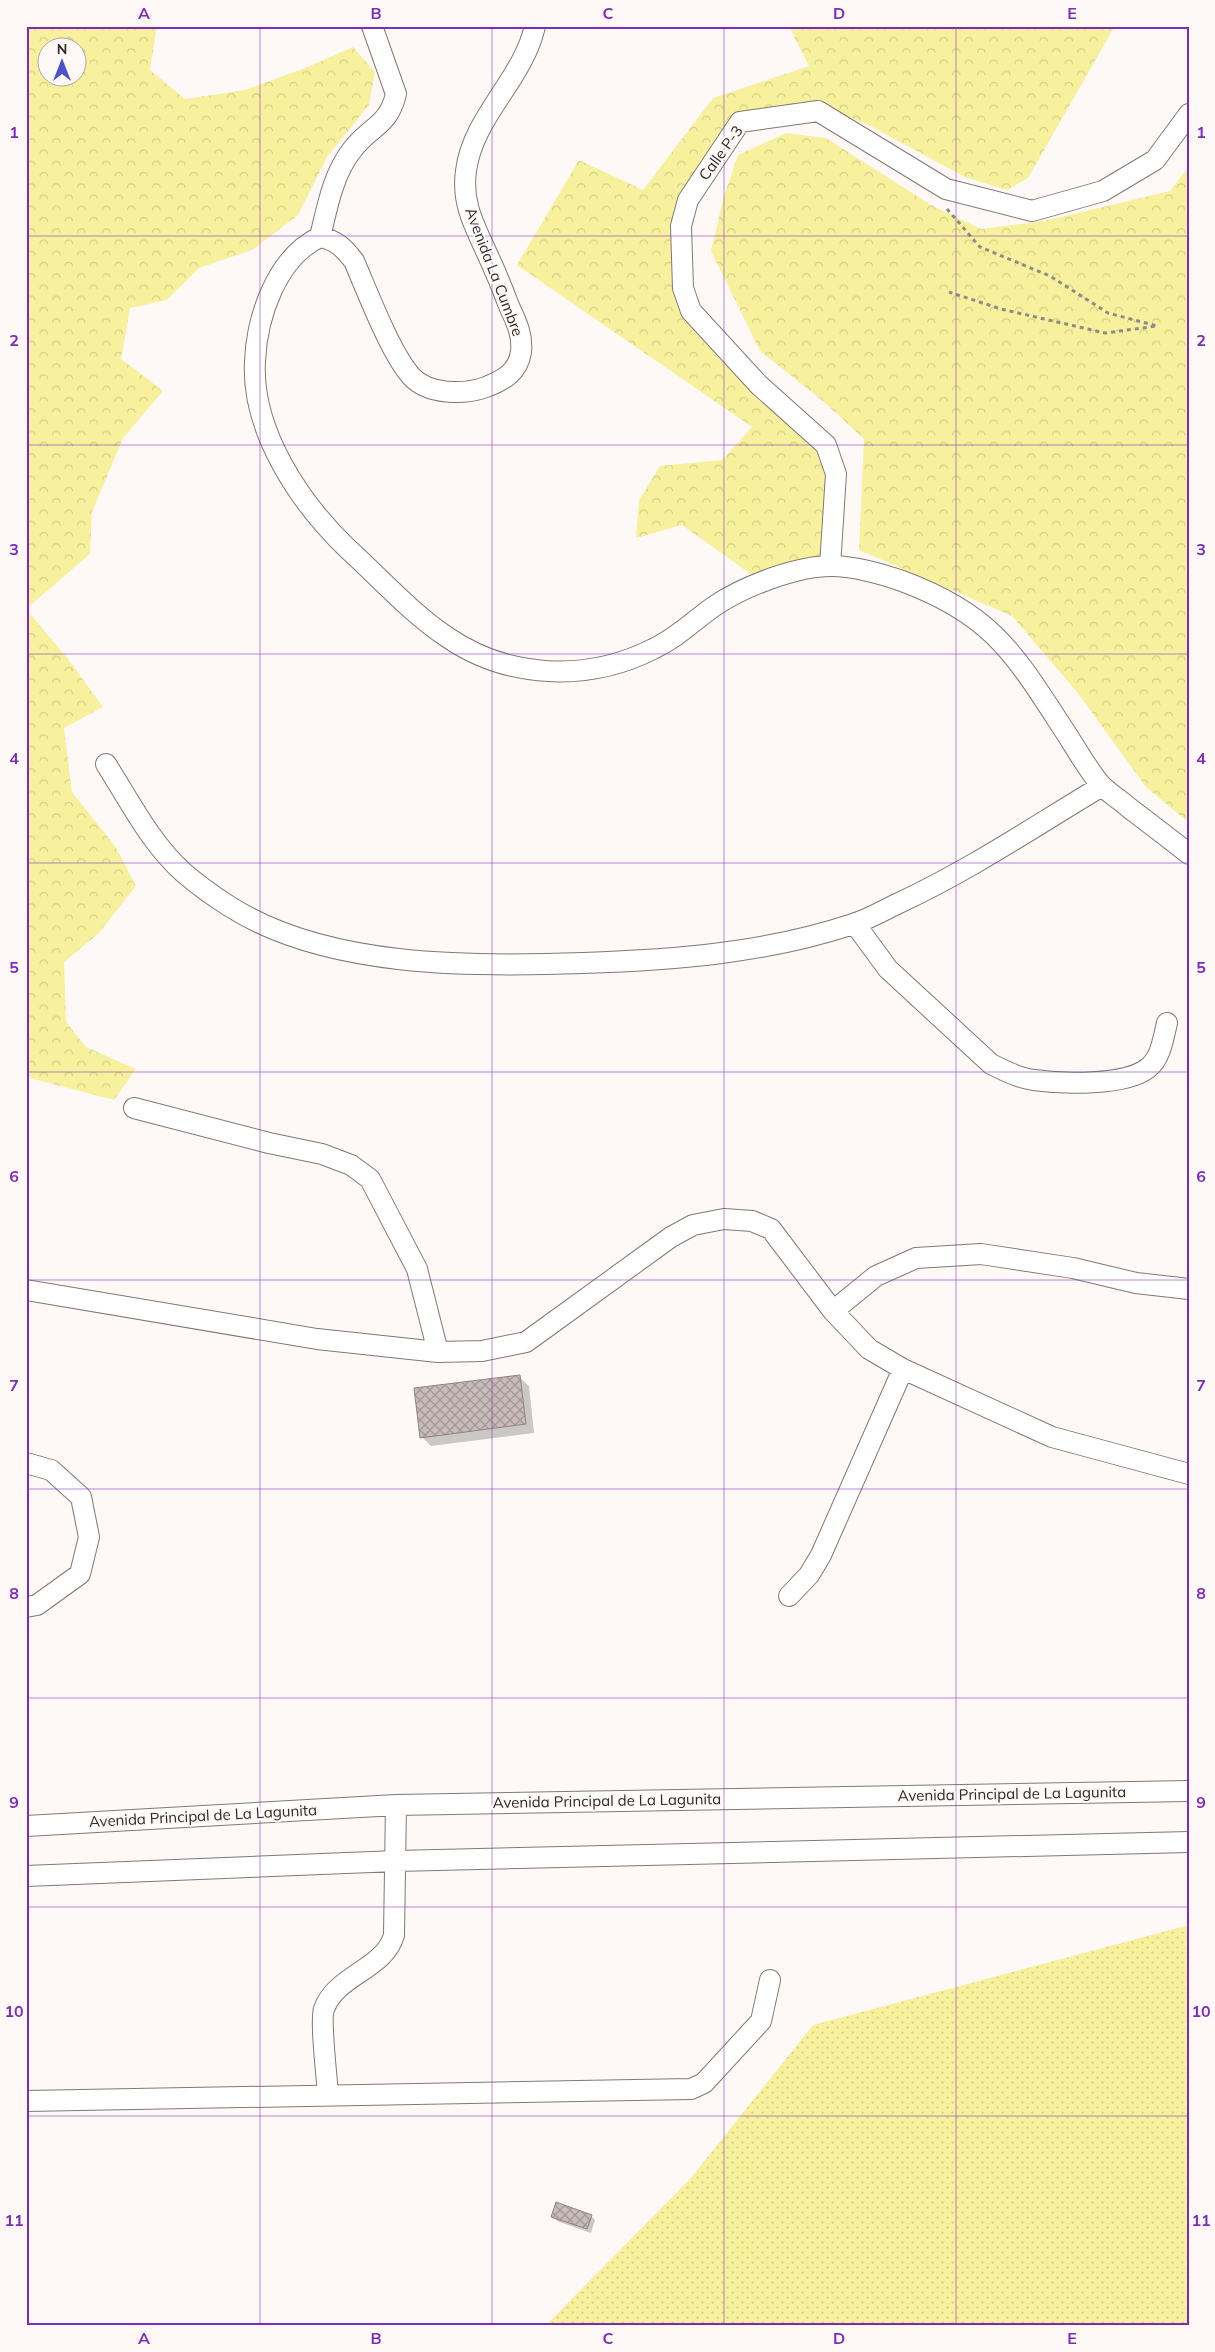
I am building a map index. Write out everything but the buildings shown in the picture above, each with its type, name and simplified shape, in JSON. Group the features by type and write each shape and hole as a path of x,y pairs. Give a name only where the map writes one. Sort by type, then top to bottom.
{"street":[{"path":"372,26 396,94 394,106 388,118 366,133 350,151 331,191 320,237 307,243 283,271 268,302 257,333 254,365 257,395 268,435 306,504 345,546 447,637 474,652 515,666 555,673 594,670 651,650 684,631 717,604 755,585 792,572 830,566 867,570 902,581 965,610 991,630 1015,655 1102,786 1189,854"},
{"name":"Avenida La Cumbre","path":"320,237 332,239 344,248 354,262 398,356 412,377 428,387 452,392 475,391 510,375 519,364 521,335 469,216 464,190 469,150 478,131 522,63 531,44 535,26"},
{"name":"Calle P-3","path":"830,566 836,474 826,445 759,386 691,311 683,288 681,226 688,200 740,122 818,110 946,188 1032,211 1103,191 1155,160 1189,114"},
{"path":"106,764 147,828 182,872 230,908 267,927 310,943 365,954 509,966 618,962 717,955 763,948 855,924 939,884 1102,786"},
{"path":"855,924 888,969 991,1064 1010,1074 1034,1080 1074,1082 1129,1078 1148,1068 1160,1052 1167,1023"},
{"path":"134,1108 269,1143 322,1154 351,1165 370,1179 417,1269 438,1352"},
{"path":"26,1290 317,1339 438,1352 482,1352 526,1342 671,1237 693,1225 724,1219 752,1222 772,1229 833,1311 869,1349 903,1369 1052,1437 1189,1474"},
{"path":"833,1311 876,1276 916,1258 923,1257 982,1254 1073,1268 1136,1283 1188,1291"},
{"path":"789,1596 809,1575 822,1555 903,1369"},
{"path":"26,1463 51,1470 80,1497 88,1537 80,1574 37,1605 26,1607"},
{"name":"Avenida Principal de La Lagunita","path":"26,1826 396,1805 1189,1791"},
{"path":"328,2094 323,2011 332,1994 390,1947 394,1935 396,1805"},
{"path":"26,1876 396,1861 1189,1842"},
{"path":"26,2100 691,2090 704,2083 761,2021 770,1980"}],"path":[{"path":"942,203 980,247 1050,276 1108,313 1157,326 1104,333 1001,309 949,292"}],"green space":[{"path":"26,26 157,26 150,70 185,99 245,90 305,68 353,47 375,72 369,105 327,157 298,215 252,250 199,268 167,300 130,308 121,359 163,391 123,438 92,512 90,554 26,609"},
{"path":"789,26 1115,26 1028,178 1007,190 965,177 870,126 815,102 728,120 679,204 683,319 758,400 830,455 826,570 759,580 682,525 636,538 639,500 660,466 722,460 752,427 517,265 579,160 643,190 713,98 809,66"},
{"path":"786,133 826,138 931,205 981,229 1044,221 1170,191 1189,166 1189,823 1146,787 1077,692 1012,616 859,550 864,439 824,402 760,351 711,251 724,196 738,155"},
{"path":"26,609 68,659 103,707 64,728 72,792 115,846 136,886 99,933 64,962 66,1022 86,1047 136,1069 114,1100 26,1077"},
{"path":"1189,1925 1189,2326 545,2326 690,2179 813,2025"}]}
